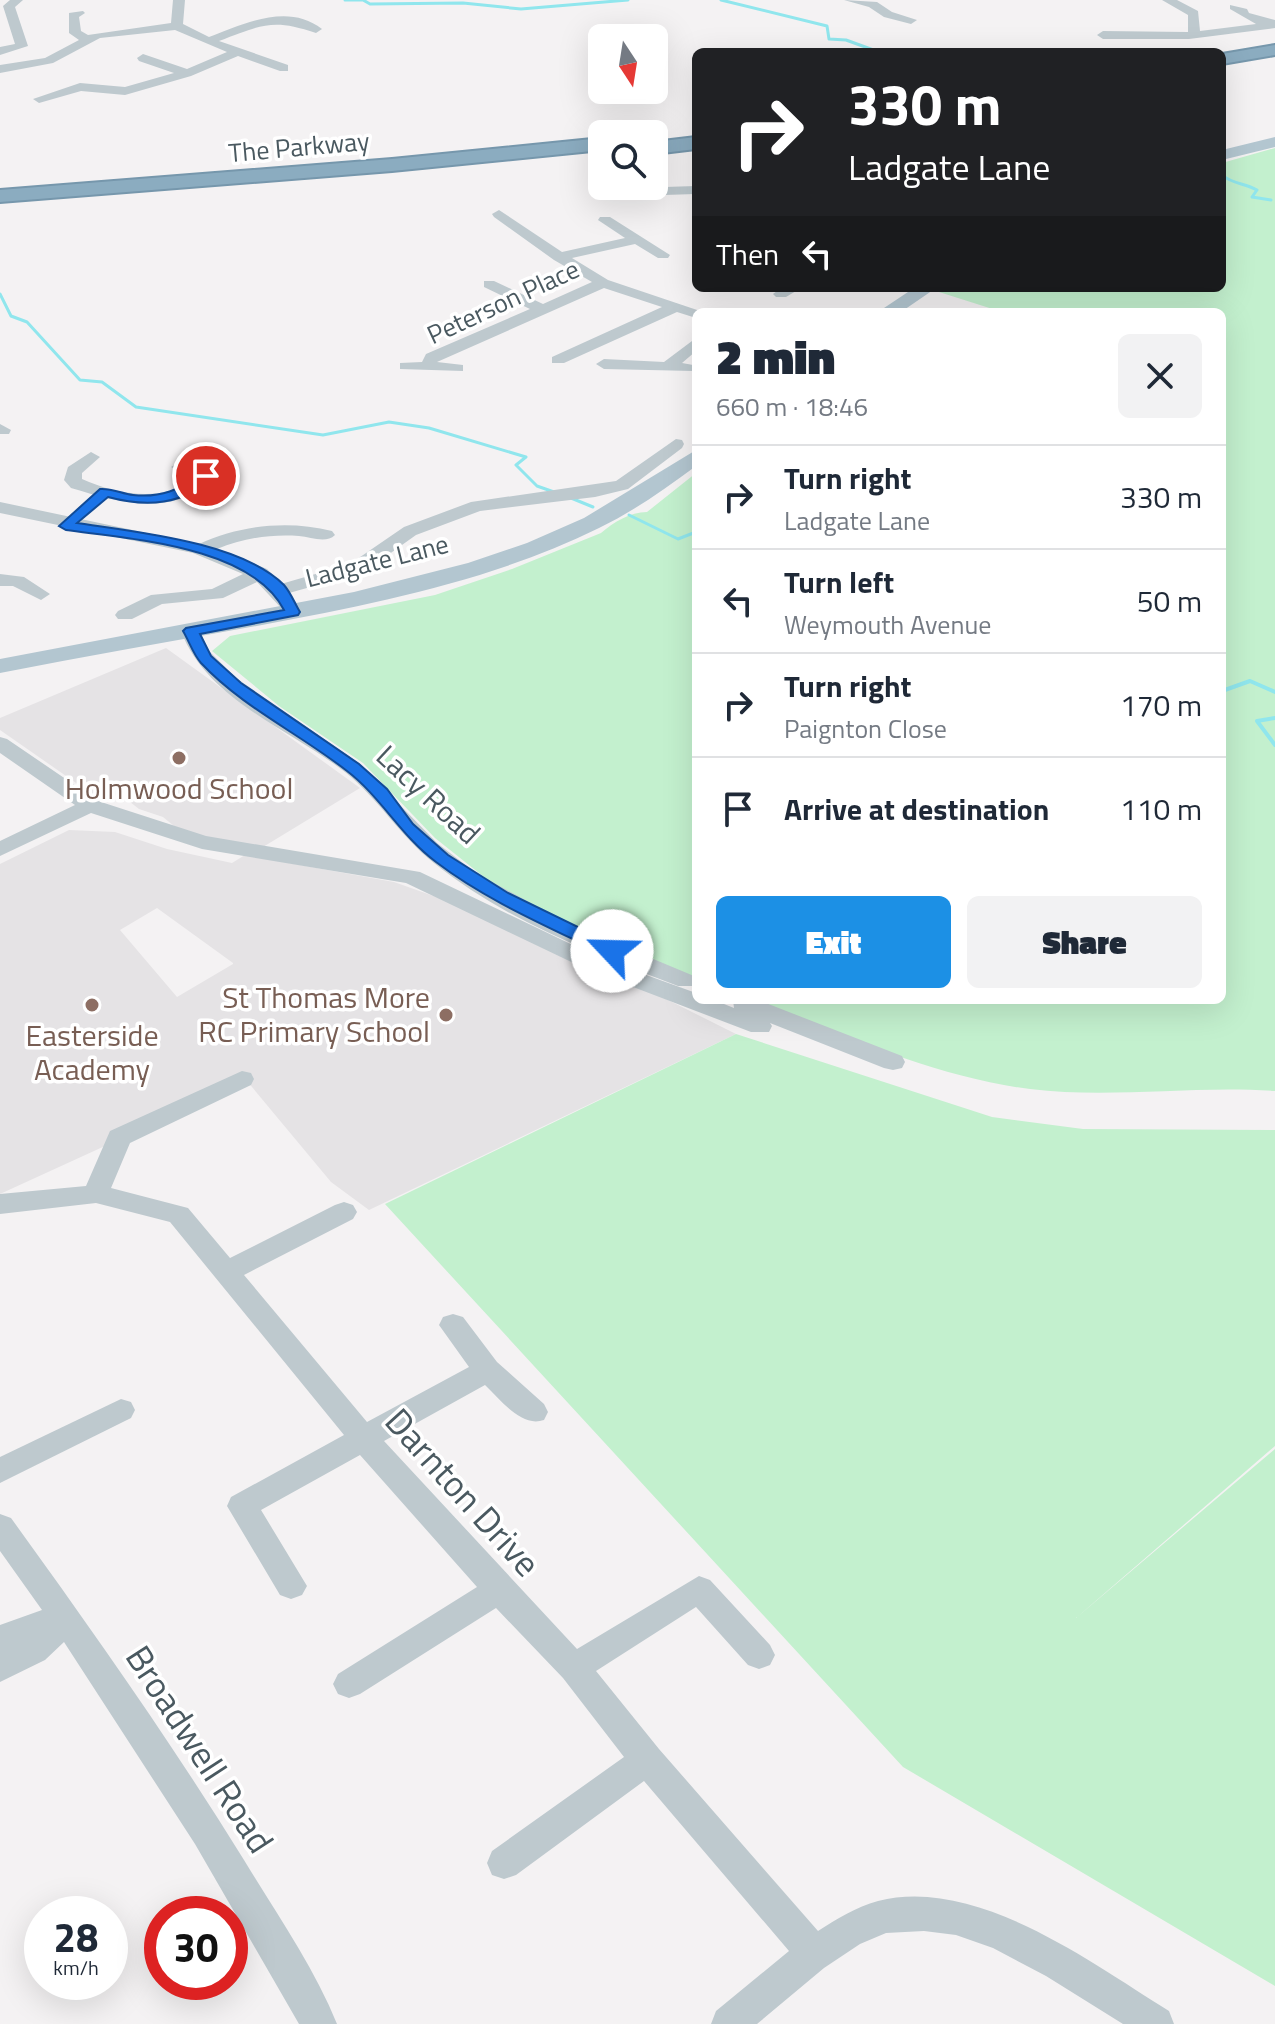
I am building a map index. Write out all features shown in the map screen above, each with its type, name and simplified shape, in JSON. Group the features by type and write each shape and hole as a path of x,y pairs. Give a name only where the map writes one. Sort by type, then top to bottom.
{"highway":[{"path":"1226,59 1275,52"},
{"path":"1226,71 1275,63"},
{"path":"668,137 692,134"},
{"path":"668,146 692,143"},
{"name":"The Parkway","path":"0,196 392,165 588,145"},
{"name":"The Parkway","path":"0,204 384,176 588,155"}],"main road":[{"path":"1226,154 1275,142"},
{"path":"894,308 920,292"},
{"name":"Ladgate Lane","path":"0,666 293,612 432,581 542,544 640,496 692,459"}],"street":[{"path":"0,51 22,46 6,18 9,6 17,0"},
{"path":"177,26 179,0"},
{"path":"850,0 877,2 888,15 911,20"},
{"path":"1165,3 1187,8 1194,13 1194,33"},
{"path":"1234,7 1242,9 1244,15 1272,24"},
{"path":"79,13 73,15 75,33 86,39"},
{"path":"135,15 137,29"},
{"path":"208,41 276,17 294,19 316,29"},
{"path":"1103,35 1156,38 1194,33 1230,33 1272,24"},
{"path":"0,69 53,59 86,39 137,29 177,26 236,52 284,68"},
{"path":"39,99 80,87 125,91 187,73 236,52"},
{"path":"143,58 187,73"},
{"path":"668,191 691,191"},
{"path":"499,214 559,257 603,283 692,312"},
{"path":"605,220 663,255"},
{"path":"559,257 635,240"},
{"name":"Peterson Place","path":"427,367 432,357 603,283"},
{"path":"489,284 540,308"},
{"path":"558,360 675,307"},
{"path":"604,364 679,366 692,348"},
{"path":"406,366 457,368"},
{"path":"281,590 357,568 410,531 477,506 595,492 631,479 676,444"},
{"path":"113,455 82,456 73,480 132,499 166,498 190,489 206,476"},
{"path":"180,467 206,476 226,476"},
{"path":"66,526 105,492"},
{"path":"3,511 66,526 160,539 200,550 260,573 281,590 293,612"},
{"path":"200,550 225,537 308,526 326,535"},
{"path":"125,615 158,599 216,594 260,573"},
{"path":"0,580 17,581 41,594"},
{"name":"Lacy Road","path":"191,631 205,659 236,686 353,767 381,792 407,827 442,859 502,897 589,941 692,983"},
{"path":"0,743 90,806 202,842 412,877 594,964 692,1001"},
{"path":"0,849 90,806"},
{"path":"701,1004 760,1026"},
{"path":"746,1004 893,1062"},
{"path":"96,1194 119,1137 242,1079"},
{"name":"Darnton Drive","path":"0,1204 96,1194 179,1215 363,1438 499,1590 574,1668 647,1760 814,1953"},
{"path":"226,1272 344,1212"},
{"path":"453,1325 487,1370 534,1412"},
{"path":"291,1586 242,1506 487,1370"},
{"path":"0,1471 121,1410"},
{"name":"Broadwell Road","path":"0,1527 67,1619 199,1815 319,2024"},
{"path":"574,1668 699,1589 759,1655"},
{"path":"349,1684 499,1590"},
{"path":"0,1641 24,1628 67,1619"},
{"path":"0,1668 34,1650 67,1619"},
{"path":"504,1863 647,1760"},
{"path":"729,2024 814,1953 869,1920 900,1914 956,1918 1016,1942 1156,2024"}],"shaded area":[{"name":"Holmwood School","path":"166,648 360,788 263,847 196,835 174,826 163,817 139,809 120,794 102,801 0,730 0,718"},
{"name":"St Thomas More RC Primary School","path":"69,830 115,832 167,849 232,863 245,855 394,882 459,905 736,1034 369,1210 331,1182 247,1081 0,1194 0,864","holes":["157,908 233,963 177,997 120,930"]}],"green space":[{"path":"1275,148 1275,1091 1091,1093 1030,1089 924,1065 761,1004 1226,1004 1226,308 989,308 939,292 1226,292 1226,162"},
{"path":"692,476 692,977 588,934 494,885 435,838 363,763 279,706 212,651 230,636 435,595 512,569 601,533 628,516 647,512"},
{"path":"736,1034 992,1117 1083,1129 1275,1130 1275,1446 1076,1618 1275,1449 1275,1986 903,1767 385,1204"}],"waterway":[{"path":"345,0 363,0 370,4 463,3 521,9 628,0"},
{"path":"721,0 827,26 829,39 846,40 868,48"},
{"path":"1226,178 1257,190 1252,197 1271,200"},
{"path":"0,294 11,316 27,322 80,380 102,382 136,407 323,435 389,422 429,428 526,457 516,465 537,486 554,492"},
{"path":"571,498 593,507"},
{"path":"629,515 678,539 692,534"},
{"path":"1226,690 1250,681 1275,692"},
{"path":"1275,718 1257,721 1275,745"}],"place":[{"name":"Holmwood School","path":"179,758"},
{"name":"Easterside Academy","path":"92,1005"},
{"name":"St Thomas More RC Primary School","path":"446,1015"}],"route":[{"path":"206,476 190,489 166,498 132,499 105,492 66,526 160,539 200,550 260,573 281,590 293,612 191,631 205,659 236,686 353,767 381,792 407,827 442,859 502,897 612,951"}]}
